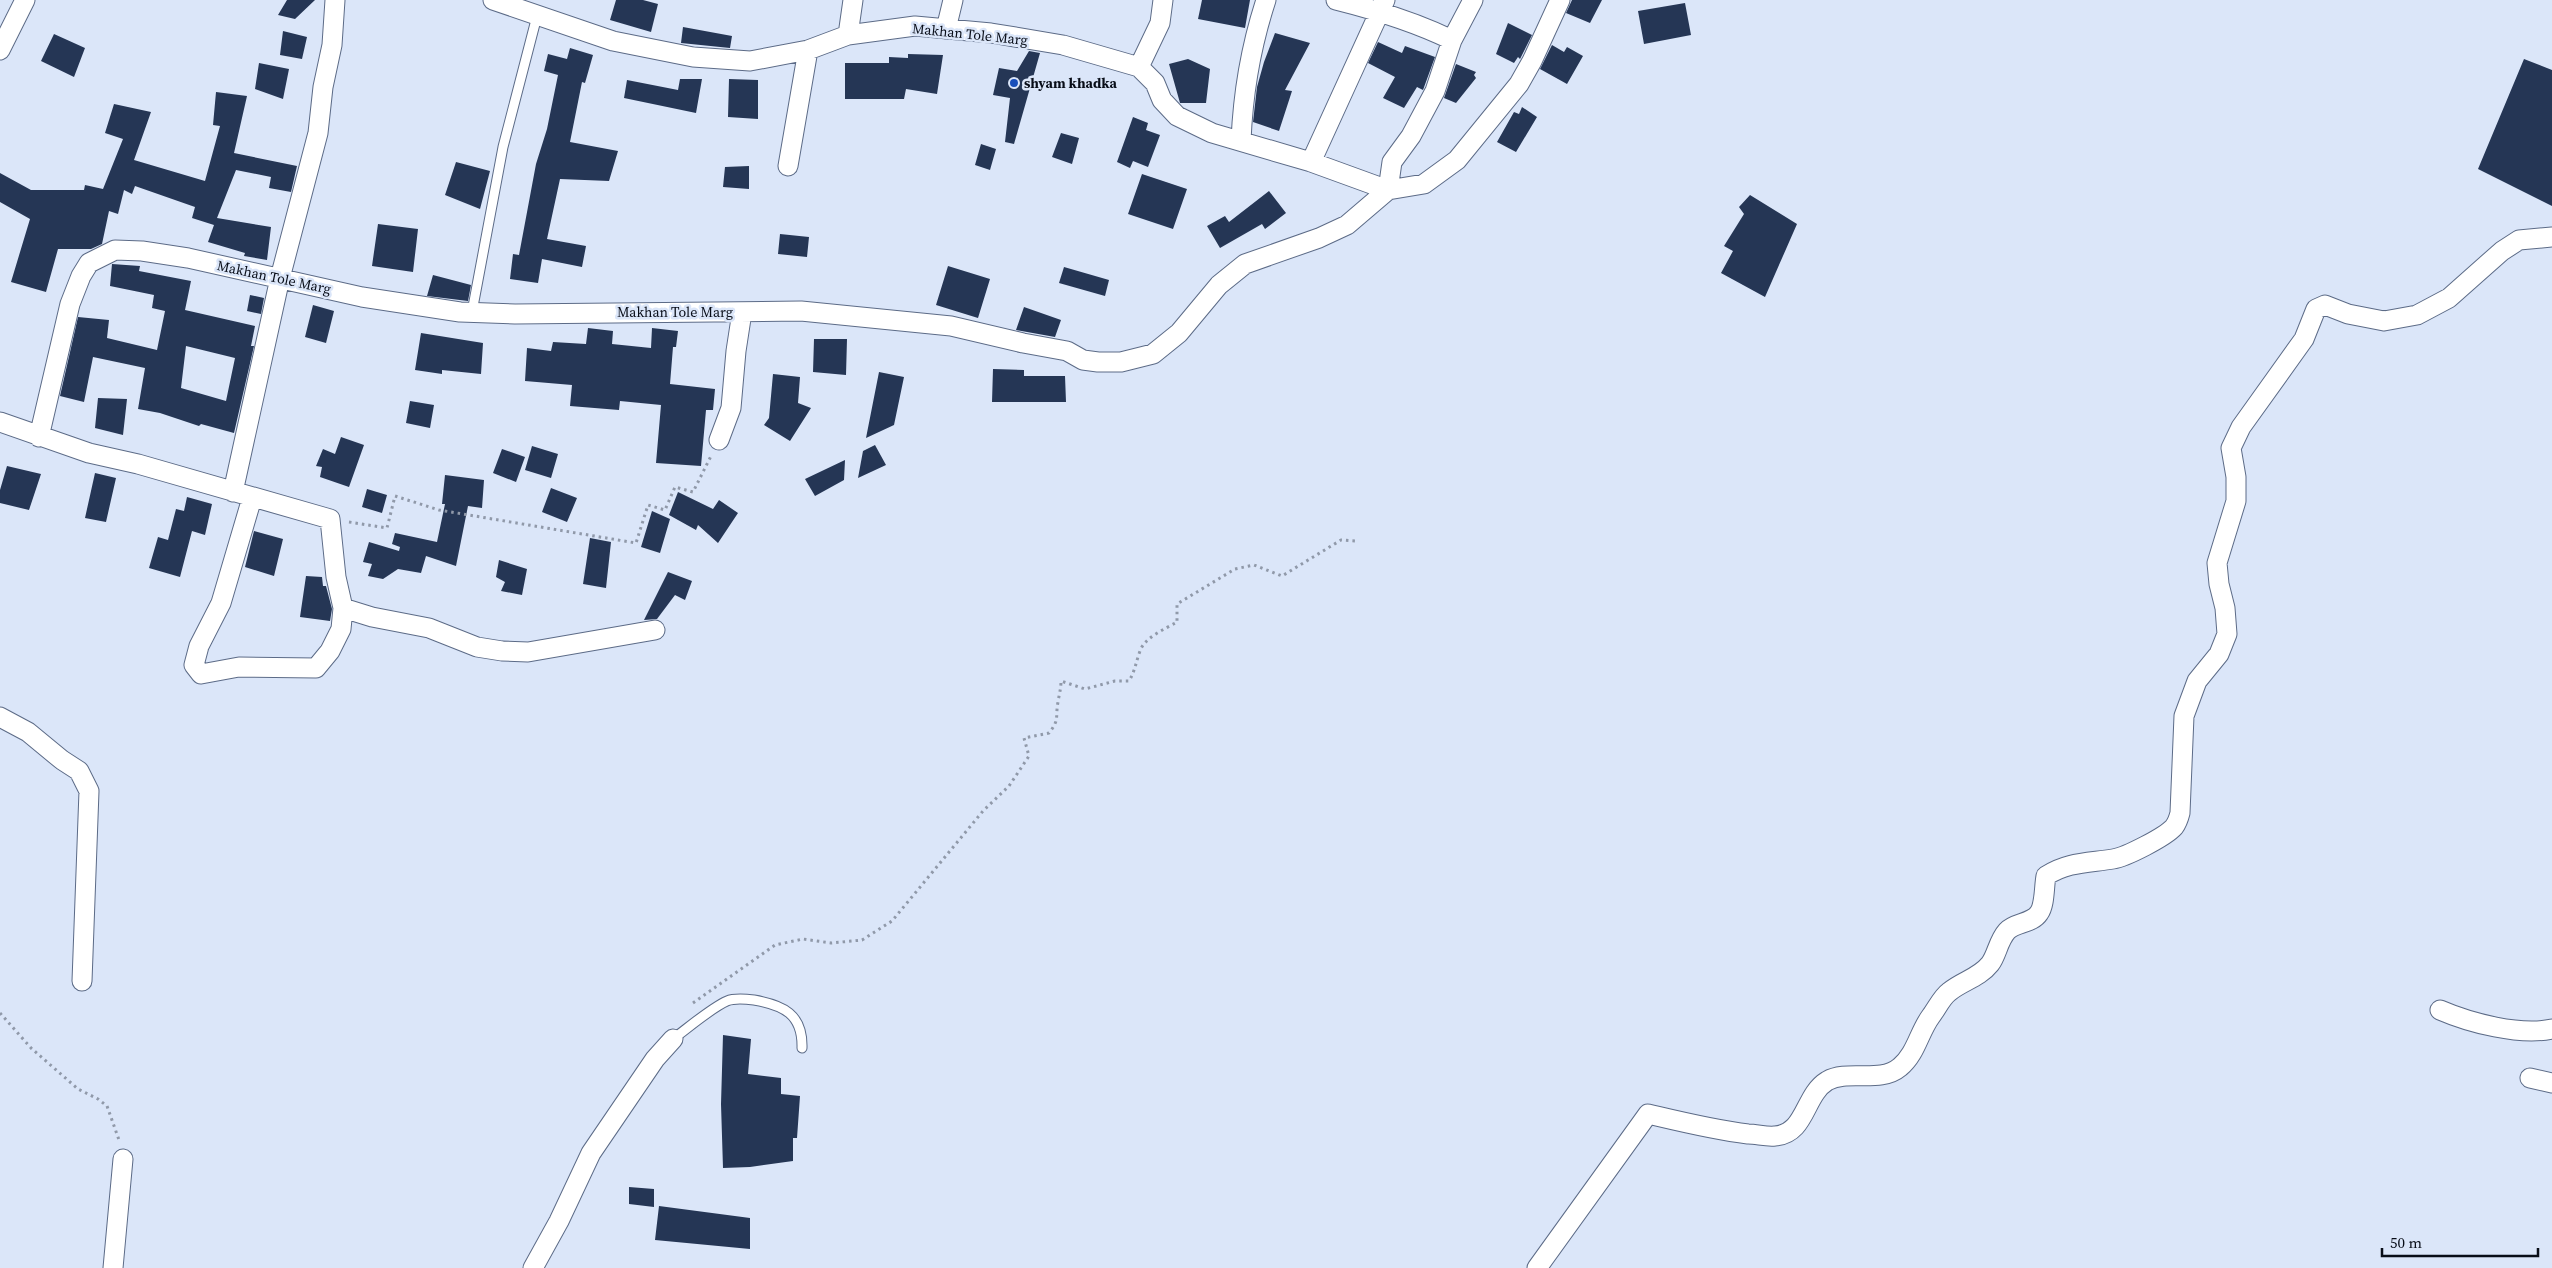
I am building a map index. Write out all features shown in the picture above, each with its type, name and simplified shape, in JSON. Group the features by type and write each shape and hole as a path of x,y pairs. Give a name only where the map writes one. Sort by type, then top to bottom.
{"street":[{"path":"0,50 25,0"},
{"path":"233,492 280,278 318,133 323,87 332,45 335,0"},
{"name":"Makhan Tole Marg","path":"493,0 613,41 693,57 750,61 808,50 848,35 915,26 1063,45 1139,67 1156,83 1162,100 1178,116 1212,133 1311,162 1388,190 1424,184 1457,160 1519,84 1536,53 1560,0"},
{"path":"848,35 853,0"},
{"path":"946,29 953,0"},
{"path":"1139,67 1160,23 1163,0"},
{"path":"1241,141 1242,105 1248,69 1255,34 1266,0"},
{"path":"1336,0 1370,7 1382,6 1452,40"},
{"path":"1388,190 1392,162 1411,136 1435,91 1452,40 1473,0"},
{"path":"1311,162 1382,6"},
{"path":"788,166 808,50"},
{"name":"Makhan Tole Marg","path":"39,437 70,304 81,276 89,263 115,250 142,251 408,305 472,312 810,312 951,326 1067,351 1083,360 1121,362 1153,354 1179,333 1219,285 1245,264 1319,238 1346,225 1388,190"},
{"path":"1537,1268 1648,1114 1707,1128 1741,1133 1775,1136 1787,1132 1797,1126 1815,1092 1828,1081 1852,1076 1883,1075 1900,1068 1915,1048 1925,1024 1949,992 1977,976 1990,964 2008,930 2034,919 2041,911 2046,876 2058,868 2087,861 2114,859 2145,845 2175,826 2180,813 2184,716 2197,680 2219,654 2227,634 2217,563 2236,501 2236,477 2231,448 2241,427 2304,339 2316,309 2325,305 2348,314 2384,321 2417,315 2449,298 2502,251 2519,240 2552,237"},
{"path":"719,440 731,408 736,351 742,312"},
{"path":"0,422 89,453 138,464 330,519 336,577 342,608 341,629 330,651 316,668 239,667 201,674 194,665 199,646 220,603 252,498"},
{"path":"342,608 372,617 429,628 477,647 502,651 528,652 655,630"},
{"path":"0,717 28,732 62,760 79,771 89,791 82,981"},
{"path":"2440,1010 2463,1020 2512,1030 2552,1029"},
{"path":"533,1268 559,1221 591,1153 650,1066 673,1039"},
{"path":"2530,1078 2552,1083"},
{"path":"113,1268 123,1159"}],"lane":[{"path":"472,312 503,147 537,16"},
{"path":"673,1039 728,1001 746,999 773,1003 788,1010 798,1024 802,1038 802,1048"}],"path":[{"path":"330,519 386,528 396,496 439,510 636,542 648,505 665,510 675,486 693,492 719,440"},
{"path":"690,1008 695,1000 776,946 803,938 831,943 862,940 892,921 983,811 1009,786 1029,756 1024,738 1049,733 1058,722 1058,701 1061,681 1085,689 1115,681 1129,681 1138,663 1140,649 1152,637 1177,622 1177,604 1235,569 1254,565 1282,576 1341,540 1355,542"},
{"path":"0,1013 31,1048 78,1089 107,1106 120,1142 123,1159"}],"building":[{"path":"287,0 315,0 295,19 278,15"},
{"path":"616,0 643,0 658,4 651,32 610,20"},
{"path":"1202,0 1250,0 1245,28 1198,19"},
{"path":"1572,0 1602,0 1590,23 1566,13"},
{"path":"1685,3 1691,35 1644,44 1638,11"},
{"path":"1508,23 1532,35 1520,59 1518,57 1514,63 1496,54"},
{"path":"683,27 732,36 730,48 681,43"},
{"path":"283,31 307,37 302,59 280,55"},
{"path":"1275,33 1310,43 1285,90 1292,91 1279,131 1253,122 1257,87"},
{"path":"54,34 85,48 74,77 41,61"},
{"path":"1378,42 1402,53 1405,46 1435,57 1423,90 1417,87 1404,108 1383,98 1395,77 1368,63"},
{"path":"1552,45 1564,52 1567,47 1583,56 1567,84 1540,69"},
{"path":"570,48 593,55 585,83 582,82 570,142 618,151 609,181 560,179 547,239 586,246 582,267 542,259 538,283 510,279 513,254 519,255 536,164 547,129 558,75 544,71 548,54 567,59"},
{"name":"shyam khadka","path":"1029,51 1040,53 1014,144 1005,142 1010,98 993,95 999,68 1017,71"},
{"path":"908,54 943,55 937,94 906,89 904,99 845,99 845,63 889,63 889,57 908,58"},
{"path":"1188,59 1210,69 1206,103 1180,103 1169,64"},
{"path":"2524,59 2552,70 2552,206 2478,169"},
{"path":"259,63 289,69 283,99 255,89"},
{"path":"1456,64 1476,72 1474,75 1476,78 1456,103 1444,98"},
{"path":"680,79 702,79 696,113 624,98 627,80 678,90"},
{"path":"729,79 758,80 758,119 728,117"},
{"path":"216,92 247,96 234,153 297,166 291,192 269,188 271,177 236,170 217,218 271,227 267,260 244,256 245,253 208,242 214,225 192,218 195,207 135,186 132,194 124,190 118,214 109,211 102,244 91,249 58,249 46,292 11,282 30,219 0,202 0,173 31,190 84,190 85,185 103,189 123,139 105,133 114,104 151,112 134,160 205,181 220,126 213,125"},
{"path":"1522,107 1537,117 1516,152 1497,142 1514,112 1519,114"},
{"path":"1133,117 1148,123 1146,130 1160,135 1148,167 1133,161 1130,168 1117,162"},
{"path":"1061,133 1079,138 1072,164 1052,157"},
{"path":"981,144 996,149 990,170 975,165"},
{"path":"456,162 490,171 480,209 445,195"},
{"path":"749,166 749,189 723,187 725,167"},
{"path":"1142,174 1187,189 1173,229 1128,214"},
{"path":"1269,191 1286,213 1265,229 1262,224 1220,248 1207,226 1225,216 1229,222"},
{"path":"1750,195 1797,224 1765,297 1721,273 1733,251 1724,246 1744,214 1739,207"},
{"path":"378,224 418,229 413,272 372,266"},
{"path":"780,234 809,237 807,257 778,254"},
{"path":"112,264 140,266 139,271 191,281 185,310 255,326 251,346 254,346 234,433 201,424 199,426 160,413 138,409 145,368 93,357 84,402 60,396 78,317 109,320 107,338 157,350 165,311 152,308 154,295 110,286","holes":["186,346 235,358 226,401 181,388"]},
{"path":"948,266 990,279 978,318 936,305"},
{"path":"1064,267 1109,280 1105,296 1059,283"},
{"path":"433,275 471,285 468,301 427,296"},
{"path":"250,295 264,298 261,314 247,311"},
{"path":"313,305 334,311 326,343 305,337"},
{"path":"1024,307 1061,320 1055,337 1016,330"},
{"path":"588,328 613,331 612,344 651,348 652,328 678,331 676,347 673,347 670,384 715,389 713,410 706,410 701,466 656,463 661,405 620,401 619,410 570,406 572,385 525,381 527,348 551,351 553,342 586,344"},
{"path":"421,333 483,343 481,374 442,370 442,374 415,370"},
{"path":"814,339 847,339 846,375 813,372"},
{"path":"993,369 1024,370 1024,376 1065,376 1066,402 992,402"},
{"path":"879,372 904,377 894,425 866,438"},
{"path":"773,374 800,377 798,403 811,408 790,441 764,425 769,418"},
{"path":"98,398 127,399 123,435 95,428"},
{"path":"410,401 434,405 430,428 406,423"},
{"path":"341,437 364,445 349,487 320,477 322,467 316,466 323,449 335,454"},
{"path":"875,445 886,465 858,478 863,451"},
{"path":"532,446 558,454 551,478 525,470"},
{"path":"502,449 525,457 516,482 493,473"},
{"path":"845,460 844,480 815,496 805,479"},
{"path":"7,466 41,474 29,510 0,503 0,490"},
{"path":"95,473 116,478 106,522 85,518"},
{"path":"445,475 484,480 482,508 468,506 456,566 426,556 421,573 398,569 383,579 368,576 372,564 363,562 369,542 399,551 400,547 392,544 395,533 437,542 445,504 442,504"},
{"path":"551,488 577,498 567,522 542,512"},
{"path":"367,489 387,495 382,513 362,507"},
{"path":"678,492 713,509 719,500 738,513 718,543 698,525 696,530 669,515"},
{"path":"187,497 212,504 205,535 192,531 180,577 149,568 158,537 168,540 176,509 184,511"},
{"path":"652,511 670,519 660,553 641,547"},
{"path":"254,531 283,539 274,576 245,567"},
{"path":"590,538 611,542 606,588 583,584"},
{"path":"499,560 527,569 522,595 501,591 505,582 496,577"},
{"path":"668,572 692,581 685,600 675,595 657,619 644,620"},
{"path":"306,576 322,577 323,586 326,586 332,609 330,621 300,617"},
{"path":"723,1035 751,1039 748,1074 781,1078 781,1094 800,1096 797,1138 793,1138 793,1161 750,1167 723,1168 721,1104"},
{"path":"629,1187 654,1189 654,1207 629,1204"},
{"path":"659,1206 750,1218 750,1249 655,1240"}],"place":[{"name":"shyam khadka","path":"1014,83"}]}
